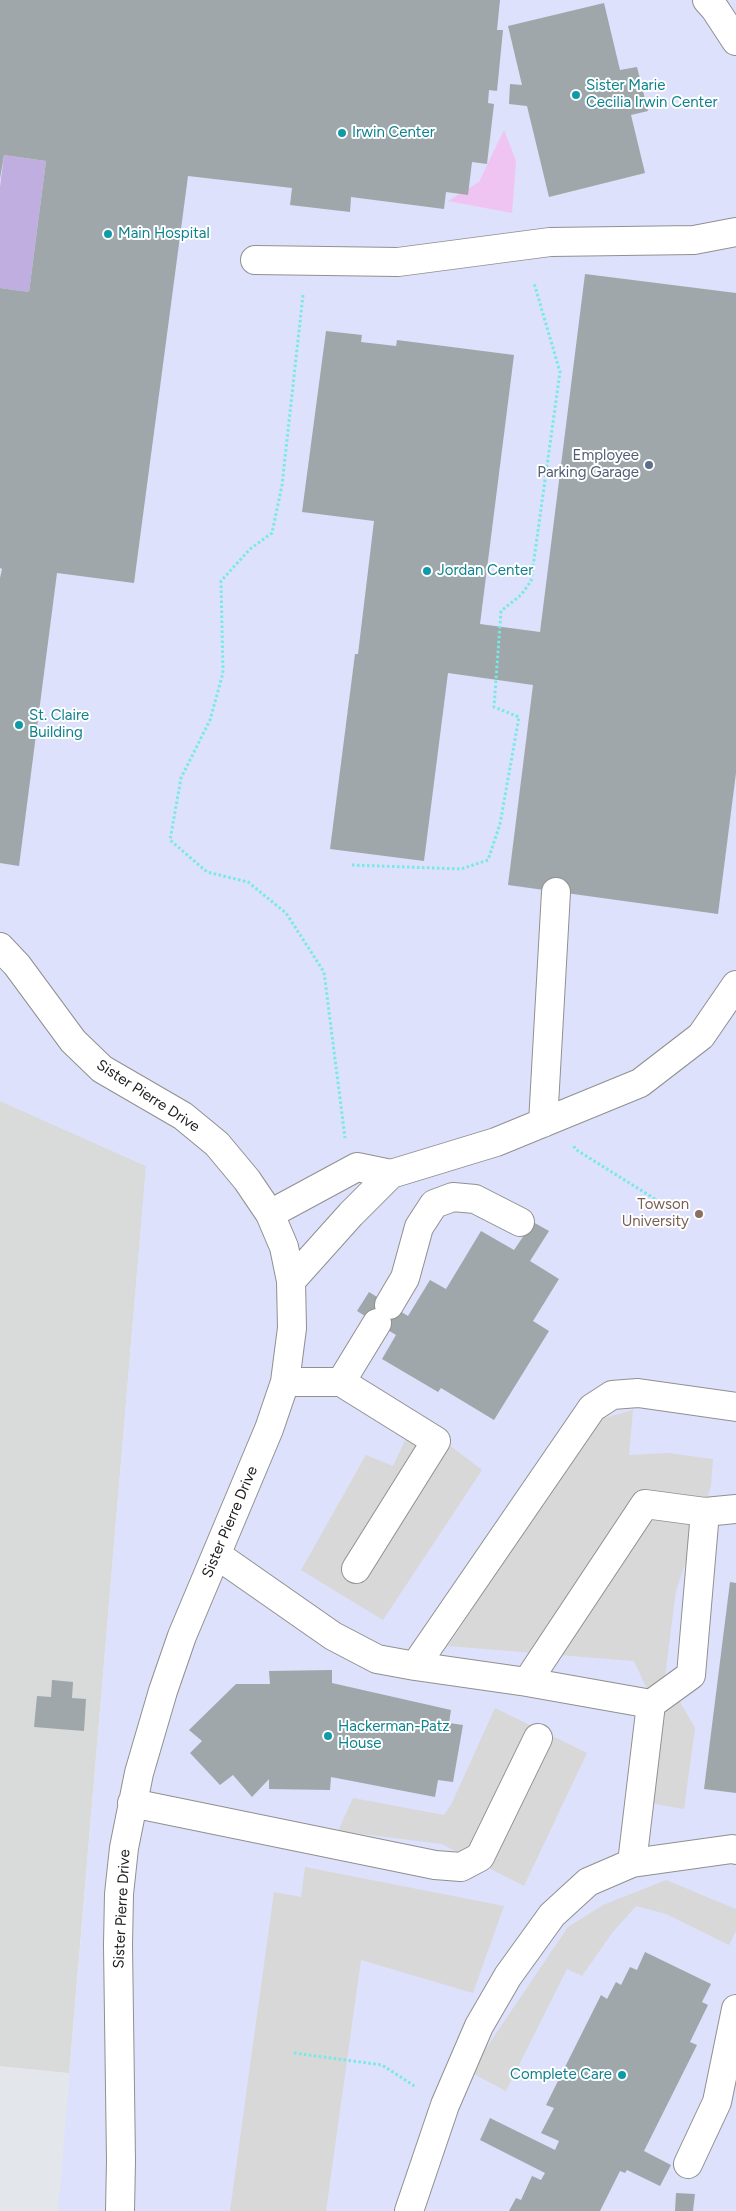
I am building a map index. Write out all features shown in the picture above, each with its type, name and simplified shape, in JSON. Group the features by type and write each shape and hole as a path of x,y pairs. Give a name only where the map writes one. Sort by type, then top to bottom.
{"street":[{"path":"707,0 736,41"},
{"path":"255,260 398,262 550,242 694,240 736,232"},
{"path":"553,1119 556,892"},
{"name":"Sister Pierre Drive","path":"0,947 17,965 73,1041 102,1069 183,1116 217,1144 247,1180 270,1214 284,1247 291,1281 292,1328 285,1382 269,1429 182,1636 149,1734 132,1804 124,1848 119,1894 120,2211"},
{"path":"291,1281 351,1214 391,1174 496,1142 640,1083 701,1036 736,985"},
{"path":"270,1214 357,1167 391,1174"},
{"path":"341,1382 405,1278 418,1227 434,1204 454,1198 475,1199 520,1222"},
{"path":"285,1382 341,1382 436,1441 356,1569"},
{"path":"415,1666 592,1408 612,1395 638,1393 736,1407"},
{"path":"527,1682 645,1504 705,1512 736,1509"},
{"path":"217,1555 341,1641 377,1659 527,1682 650,1704 691,1675 705,1512"},
{"path":"632,1862 650,1704"},
{"path":"132,1804 435,1865 461,1867 480,1857 538,1738"},
{"path":"409,2211 445,2105 480,2026 508,1976 552,1916 588,1882 632,1862 736,1850"},
{"path":"688,2164 717,2102 736,2009"}],"path":[{"path":"307,261 282,485 272,533 250,549 220,581 223,673 210,720 181,778 170,840 208,872 248,882 286,912 324,972 345,1141"},
{"path":"352,865 461,869 488,860 500,824 520,717 494,706 501,611 521,595 531,581 560,372 534,283"},
{"path":"553,1119 575,1149 656,1200"},
{"path":"294,2053 382,2065 418,2089"}],"shaded area":[{"path":"0,0 736,0 736,2211 58,2211 146,1166 0,1101"},
{"path":"504,130 516,161 512,213 448,201 479,182"},
{"path":"4,155 46,161 29,292 0,288 0,187"},
{"path":"0,1101 146,1166 69,2073 0,2066"},
{"path":"633,1410 629,1455 668,1453 713,1459 711,1486 676,1591 665,1676 695,1728 684,1809 649,1803 663,1724 634,1661 448,1646 597,1420"},
{"path":"415,1419 482,1470 383,1620 301,1570 366,1455 393,1466"},
{"path":"495,1708 587,1753 524,1886 442,1844 338,1831 353,1798 444,1815 451,1805"},
{"path":"305,1867 504,1906 473,1993 361,1960 326,2211 230,2211 274,1892 301,1897"},
{"path":"666,1880 736,1909 736,1931 729,1945 666,1914 636,1906 612,1933 582,1976 567,1969 506,2091 470,2072 568,1927 603,1905"}],"building":[{"path":"0,0 500,0 497,30 503,30 497,91 489,90 488,103 494,104 487,164 472,162 468,195 446,192 444,209 351,197 350,212 290,205 292,188 188,176 134,583 57,573 19,866 0,863 0,578 2,569 0,568 0,288 29,292 46,161 4,155 0,179"},
{"name":"Sister Marie Cecilia Irwin Center","path":"604,3 620,70 637,67 648,111 631,115 645,173 549,197 527,106 509,104 510,84 522,85 508,26"},
{"name":"Employee Parking Garage","path":"585,274 736,293 736,773 718,914 508,885 533,685 448,673 424,861 330,849 355,654 358,654 374,521 302,512 326,331 362,335 361,342 396,346 397,340 514,355 480,624 540,632"},
{"path":"533,1222 549,1231 530,1261 559,1279 533,1321 549,1331 494,1420 441,1388 438,1392 382,1359 396,1335 357,1311 369,1292 408,1316 430,1280 446,1289 481,1231 514,1250"},
{"path":"730,1582 736,1583 736,1793 704,1789"},
{"name":"Hackerman-Patz House","path":"332,1670 332,1683 451,1710 449,1723 463,1725 453,1782 438,1780 435,1797 331,1777 330,1790 269,1789 269,1779 252,1797 233,1775 220,1785 190,1753 202,1741 189,1730 236,1684 270,1684 269,1671"},
{"path":"52,1680 73,1682 72,1698 86,1699 84,1731 34,1727 37,1696 51,1697"},
{"name":"Complete Care","path":"645,1952 711,1984 702,2002 708,2005 690,2042 697,2045 644,2151 671,2165 660,2186 627,2170 625,2173 620,2171 600,2211 509,2211 516,2198 521,2200 532,2176 541,2180 545,2173 480,2140 490,2118 555,2150 559,2141 541,2133 554,2108 546,2105 601,1995 607,1999 616,1982 621,1985 630,1967 637,1970"},
{"path":"676,2193 695,2194 693,2211 675,2211"}],"place":[{"name":"Sister Marie Cecilia Irwin Center","path":"576,95"},
{"name":"Irwin Center","path":"342,133"},
{"name":"Main Hospital","path":"108,234"},
{"name":"Employee Parking Garage","path":"649,465"},
{"name":"Jordan Center","path":"427,571"},
{"name":"St. Claire Building","path":"19,725"},
{"name":"Towson University","path":"699,1214"},
{"name":"Hackerman-Patz House","path":"328,1736"},
{"name":"Complete Care","path":"622,2075"}]}
